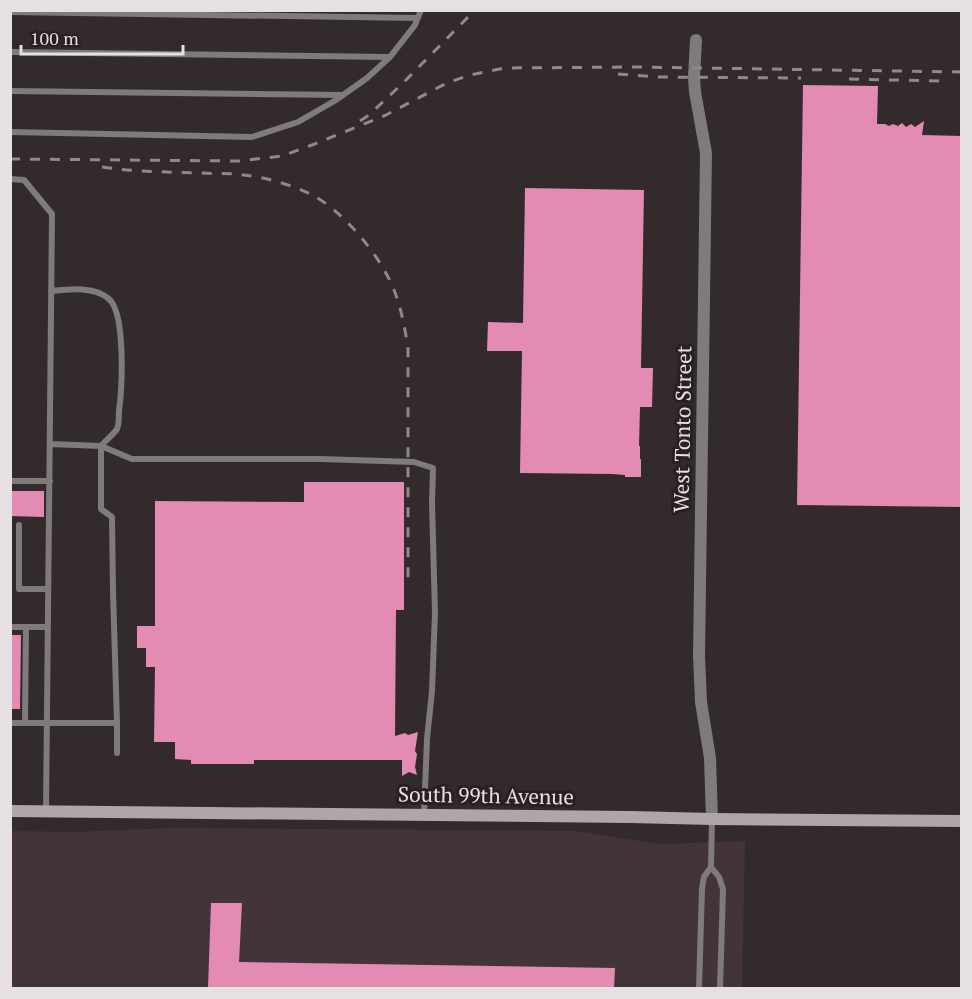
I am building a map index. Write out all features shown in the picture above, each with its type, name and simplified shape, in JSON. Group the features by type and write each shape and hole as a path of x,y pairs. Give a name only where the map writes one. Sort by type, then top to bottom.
{"main road":[{"name":"South 99th Avenue","path":"10,811 962,821"}],"street":[{"name":"West Tonto Street","path":"696,40 695,92 706,153 699,656 701,702 710,758 712,819"}],"lane":[{"path":"10,132 252,137 298,122 344,95 367,78 390,57 415,25 421,10"},
{"path":"10,12 417,18"},
{"path":"10,52 390,57"},
{"path":"10,91 344,95"},
{"path":"10,179 24,180 52,214 46,811"},
{"path":"51,291 92,291 108,297 113,303 121,339 122,387 117,428 101,446 101,509 112,516 117,753"},
{"path":"50,444 101,446 132,459 320,459 414,462 434,468 432,503 435,613 424,815"},
{"path":"10,481 50,481"},
{"path":"19,525 19,589 48,589"},
{"path":"10,627 48,627"},
{"path":"25,723 26,627"},
{"path":"10,723 117,723"},
{"path":"699,988 702,888 704,877 711,867 712,819"},
{"path":"711,867 719,877 723,889 720,988"}],"shaded area":[{"path":"174,828 576,831 659,844 745,841 742,988 11,988 11,831 75,832"}],"building":[{"path":"803,85 878,86 877,124 898,126 902,123 906,127 911,124 915,127 924,121 922,135 962,136 962,507 797,505"},
{"path":"525,188 644,190 641,368 653,368 652,407 640,407 641,477 612,474 520,473 522,351 487,351 488,322 523,323"},
{"path":"304,482 404,482 404,610 396,610 395,736 418,732 415,751 417,775 409,772 402,776 402,760 254,760 254,764 191,764 191,760 175,759 175,742 154,742 155,667 146,667 146,648 137,648 137,626 155,626 155,501 304,502"},
{"path":"10,491 44,491 44,517 10,516"},
{"path":"10,635 21,635 20,709 10,709"},
{"path":"211,903 242,903 239,962 615,968 614,988 208,988"}],"railway":[{"path":"360,121 403,83 475,10"},
{"path":"10,159 239,161 282,156 384,116 447,83 470,75 504,68 636,67 962,72"},
{"path":"618,74 657,77 801,78"},
{"path":"849,79 939,81"},
{"path":"102,167 140,171 239,174 287,185 310,194 333,209 376,257 396,297 408,347 408,586"}]}
